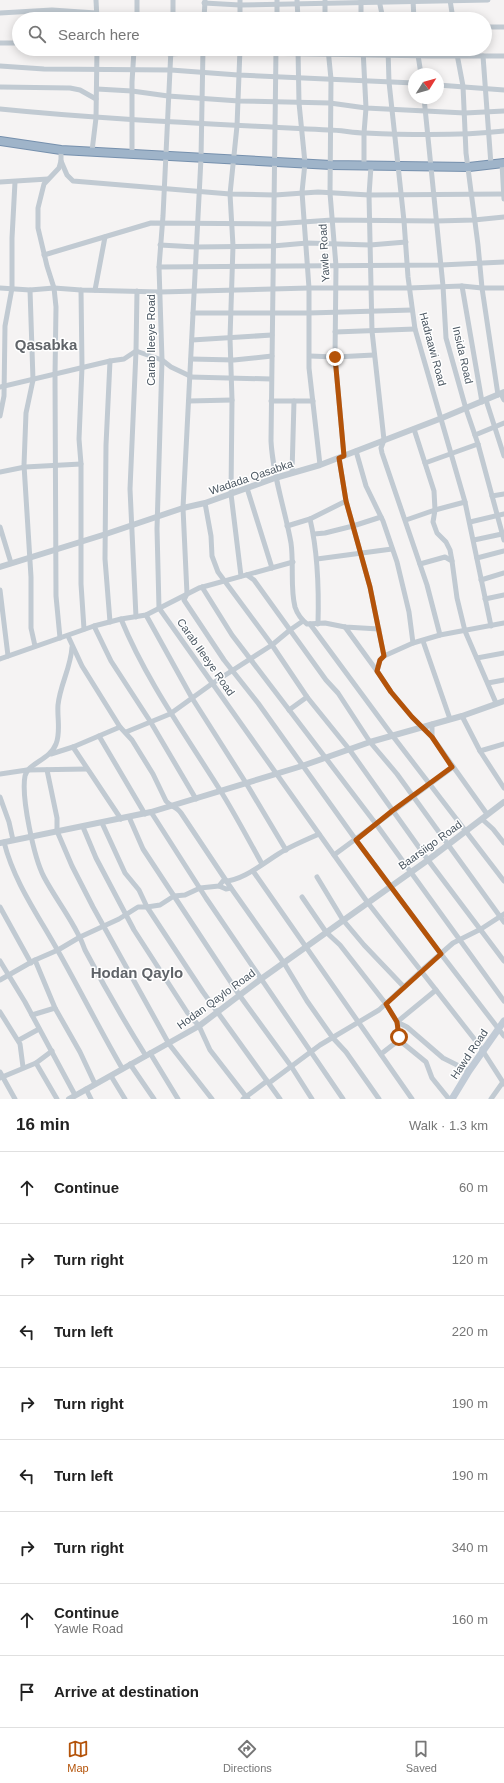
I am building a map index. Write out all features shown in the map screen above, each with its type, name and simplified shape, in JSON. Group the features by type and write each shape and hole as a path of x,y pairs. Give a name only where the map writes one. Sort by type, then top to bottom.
{"highway":[{"path":"0,141 61,150 331,165 432,168 503,164"}],"main road":[{"name":"Hawd Road","path":"452,1099 469,1071 504,1021"}],"street":[{"path":"96,0 96,12"},
{"path":"137,0 137,12"},
{"path":"173,0 173,12"},
{"path":"450,0 451,12"},
{"path":"204,2 240,3 488,0"},
{"path":"361,1 362,12"},
{"path":"379,1 381,12"},
{"path":"413,1 414,12"},
{"path":"297,2 298,12"},
{"path":"17,12 52,10 81,12"},
{"path":"0,13 12,12"},
{"path":"492,27 504,27"},
{"path":"0,43 12,43"},
{"path":"92,151 96,118 97,56"},
{"path":"132,153 133,56"},
{"name":"Carab Ileeye Road","path":"170,56 171,70 168,96 168,122 159,267 162,360 158,516 159,608 368,903 483,1052 504,1083"},
{"path":"203,56 201,158 183,508 187,594 184,600 232,671 356,840 504,1036"},
{"path":"240,56 235,159 230,194 233,246 230,360 232,400 231,494 241,576"},
{"path":"276,56 271,379 272,455 275,478 287,526 293,562 294,602 303,621 310,624 325,623 345,627 379,629"},
{"path":"298,56 299,103 305,163 302,192 306,222 310,313 309,368 320,465"},
{"name":"Yawle Road","path":"329,56 331,79 330,193 336,266 335,357 341,457 346,501 370,587 384,656"},
{"path":"363,56 366,108 364,133 367,166 372,289 372,331 384,440 381,448 427,585 440,635"},
{"name":"Hadraawi Road","path":"388,56 389,82 397,167 404,221 409,288 415,329 442,418 465,502 491,626"},
{"path":"420,68 418,56 504,56"},
{"path":"457,56 463,86 466,153 469,167 482,288 501,394 504,400"},
{"path":"483,56 491,165"},
{"path":"0,66 171,70 238,76 408,83"},
{"path":"444,84 504,90"},
{"path":"0,87 70,88 80,90 96,99"},
{"path":"97,89 132,91 202,99 330,103 366,108 465,113 504,111"},
{"name":"Insida Road","path":"424,104 443,286 446,338 466,409 478,444 497,515 503,531 504,540"},
{"path":"0,109 96,118 364,133 466,134 504,130"},
{"path":"60,638 56,596 57,550 54,375 56,307 54,288 38,228 38,208 42,189 48,179 58,172 61,161 61,150"},
{"path":"61,161 67,175 73,181 164,187 230,194 275,194 302,192 434,196 504,194"},
{"path":"503,164 504,199"},
{"path":"0,182 48,179"},
{"path":"0,416 5,326 12,288 14,182"},
{"path":"44,255 152,223 274,224 332,220 436,221 474,220 504,217"},
{"path":"95,290 105,237"},
{"path":"160,245 196,247 406,242"},
{"path":"159,267 441,265 504,262"},
{"path":"0,288 30,290 54,288 160,292 309,288 372,289 462,286 504,288 504,292"},
{"path":"462,286 484,401 504,456"},
{"path":"30,290 33,380 26,413 25,467 30,558 31,628 35,646"},
{"path":"81,290 82,368 79,439 81,464 81,584 84,630"},
{"path":"136,617 130,489 137,291"},
{"path":"193,313 310,313 412,310"},
{"path":"335,332 415,329"},
{"path":"192,340 272,335"},
{"path":"2,386 124,359 136,351"},
{"path":"136,351 162,360 171,367 190,377 223,377 231,380 271,379"},
{"path":"310,356 335,357 374,355"},
{"path":"191,359 234,360 272,356"},
{"path":"110,361 106,445 106,559 110,622"},
{"name":"Wadada Qasabka","path":"0,567 57,550 183,508 205,503 275,478 320,465 501,394"},
{"path":"189,401 232,400"},
{"path":"271,401 313,401"},
{"path":"292,473 294,401"},
{"path":"475,435 504,422"},
{"path":"414,429 434,491 436,510 433,516 434,527 446,542 450,550 457,598 465,631 496,703"},
{"path":"425,463 451,455 478,444"},
{"path":"356,451 366,486 381,517 397,562 409,612 413,643"},
{"path":"0,472 25,467 81,464"},
{"path":"247,488 272,568"},
{"path":"492,496 504,494"},
{"path":"287,526 310,519 346,501"},
{"path":"406,520 465,502"},
{"path":"205,503 212,556 218,572 272,645 307,697 349,749 392,811 504,961"},
{"path":"470,522 504,514"},
{"path":"314,534 325,533 353,526 381,517"},
{"path":"310,519 314,534 317,559 318,624"},
{"path":"0,527 11,563"},
{"path":"474,540 503,531"},
{"path":"317,559 392,549"},
{"path":"477,558 504,551"},
{"path":"420,564 445,557 452,561"},
{"path":"0,659 94,626 121,619 146,615 202,587 293,562"},
{"path":"481,580 504,573"},
{"path":"247,575 254,580 326,680 338,693 370,742 392,768 447,845 502,915 504,922"},
{"path":"202,587 232,635 376,824 504,1001"},
{"path":"0,590 8,656"},
{"path":"485,599 504,596"},
{"path":"146,615 192,698 246,783 286,850"},
{"path":"121,619 133,649 170,714 220,791 262,864"},
{"path":"126,732 170,714 272,645 303,621"},
{"path":"377,671 380,660 384,656 413,643 440,635 504,623"},
{"path":"310,624 504,882"},
{"path":"94,626 111,661 150,721 196,799"},
{"path":"345,627 386,685 432,737 493,829 504,843"},
{"path":"68,636 82,666 120,727 126,732 153,774 166,801 181,813 231,888 284,962 308,1002 379,1099"},
{"path":"423,641 450,719"},
{"path":"51,754 56,744 59,725 58,705 72,660 72,646"},
{"path":"477,658 504,652"},
{"path":"488,683 504,680"},
{"path":"289,710 307,697"},
{"path":"122,1068 91,1015 58,950 15,875 2,842 83,827 174,806 302,766 392,735 462,716 504,701"},
{"path":"462,716 480,750 504,788"},
{"path":"432,724 432,737"},
{"path":"120,727 73,747 51,754 27,770 25,777 26,801 35,854 43,875 80,936 88,955 126,1025 148,1054 178,1099"},
{"path":"99,736 148,813 343,1099"},
{"path":"480,750 504,744"},
{"path":"73,747 121,819"},
{"path":"76,769 81,759"},
{"path":"334,855 452,767"},
{"path":"0,774 27,770 87,769"},
{"path":"47,770 57,818 58,831 72,866 169,1044 212,1099"},
{"path":"0,797 9,822 13,840"},
{"name":"Baarsiigo Road","path":"368,903 466,832 504,802"},
{"path":"129,817 143,849 240,996 291,1066 312,1099"},
{"path":"102,822 125,873 139,890 147,907 218,1012 280,1099"},
{"path":"83,827 96,858 150,957 187,1012 199,1026 210,1050 245,1098 311,1052 386,1004 453,943 481,929 502,915"},
{"path":"219,886 223,881 227,882 253,871 286,850 319,834"},
{"path":"253,871 412,1099"},
{"path":"317,877 344,920 364,945 404,988"},
{"path":"0,980 33,961 58,950 80,936 119,919 138,907 160,905 174,896 185,895 200,888 219,886 231,888"},
{"path":"302,897 326,932 340,945 386,1004 397,1022 399,1040 426,1062 432,1078 449,1099"},
{"name":"Hodan Qaylo Road","path":"69,1099 199,1026 284,962 368,903"},
{"path":"0,907 33,961 55,1008 80,1052 95,1084"},
{"path":"0,961 32,1015 75,1095"},
{"path":"397,1022 436,990"},
{"path":"32,1015 55,1008"},
{"path":"0,1012 19,1040 22,1049 23,1067"},
{"path":"397,1022 407,1027 443,1058 469,1071"},
{"path":"19,1040 39,1029"},
{"path":"381,1054 399,1040"},
{"path":"15,1099 1,1075 36,1063 52,1051"},
{"path":"36,1063 57,1099"},
{"path":"130,1064 154,1099"},
{"path":"111,1076 125,1099"},
{"path":"490,1099 504,1083"},
{"path":"86,1089 91,1099"}],"district":[{"name":"Qasabka","path":"46,344"},
{"name":"Hodan Qaylo","path":"137,972"}],"route":[{"path":"335,357 344,456 339,458 346,501 370,587 384,656 380,660 377,671 391,692 412,717 432,737 452,767 392,811 356,840 441,954 386,1004 397,1022 399,1037"}]}
